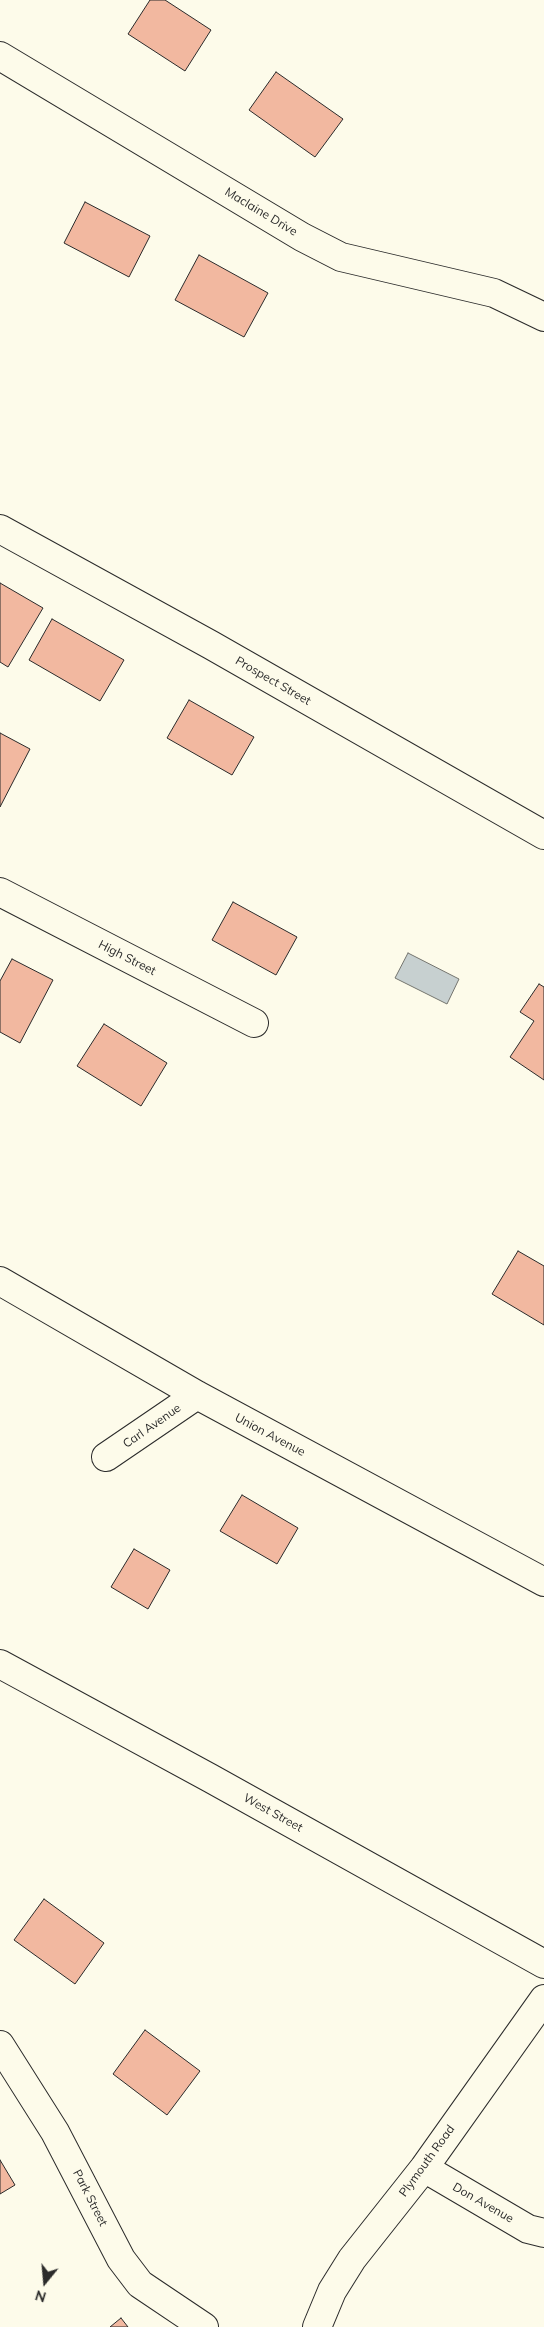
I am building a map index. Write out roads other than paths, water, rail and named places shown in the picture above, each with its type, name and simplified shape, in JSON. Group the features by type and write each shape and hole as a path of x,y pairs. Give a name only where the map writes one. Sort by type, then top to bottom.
{"street":[{"name":"Maclaine Drive","path":"0,56 302,237 341,257 494,292 544,316"},
{"name":"Prospect Street","path":"0,529 211,645 544,835"},
{"name":"High Street","path":"0,892 254,1023"},
{"name":"Union Avenue","path":"0,1281 197,1395 544,1582"},
{"name":"Carl Avenue","path":"106,1457 197,1395"},
{"name":"West Street","path":"0,1664 210,1778 544,1964"},
{"name":"Plymouth Road","path":"317,2327 332,2291 352,2259 424,2168 544,1999"},
{"name":"Park Street","path":"0,2045 55,2132 121,2259 140,2284 204,2327"},
{"name":"Don Avenue","path":"424,2168 528,2229 544,2233"}]}
